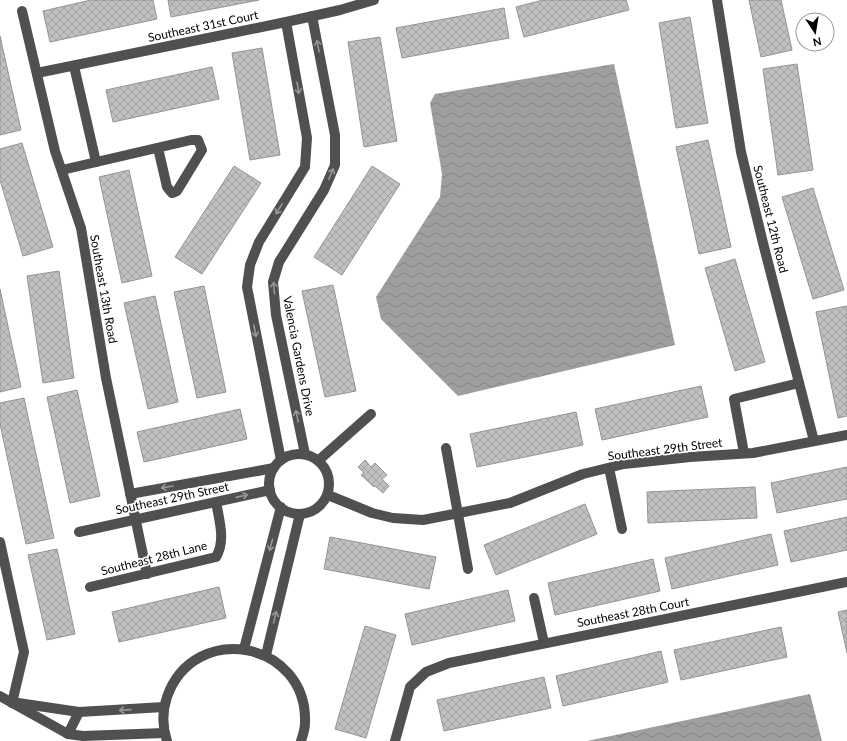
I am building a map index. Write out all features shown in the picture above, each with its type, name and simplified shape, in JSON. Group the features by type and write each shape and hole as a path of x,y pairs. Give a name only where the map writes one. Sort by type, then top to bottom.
{"street":[{"name":"Southeast 31st Court","path":"37,73 286,22 340,10 374,0"},
{"name":"Southeast 12th Road","path":"717,0 741,152 814,441"},
{"name":"Southeast 13th Road","path":"22,11 56,151 81,228 106,378 147,574"},
{"name":"Valencia Gardens Drive","path":"305,454 276,315 273,282 278,262 324,190 335,165 335,135 312,16"},
{"path":"281,460 247,287 250,265 259,242 305,167 307,138 286,22"},
{"path":"74,66 96,162"},
{"path":"62,170 191,140 198,140 202,150 177,191 172,193 167,187 158,148"},
{"path":"744,453 734,399 799,383"},
{"path":"319,460 371,414"},
{"name":"Southeast 29th Street","path":"328,495 372,513 393,518 423,520 510,503 583,474 624,464 744,453 847,435"},
{"path":"446,448 468,569"},
{"path":"296,454 305,454 319,460 325,467 329,476 330,485 328,495 317,508 300,514 290,512 281,507 272,496 270,490 271,475 274,468 281,460 296,454"},
{"name":"Southeast 29th Street","path":"130,494 274,468"},
{"path":"609,468 622,530"},
{"name":"Southeast 29th Street","path":"79,532 270,490"},
{"name":"Southeast 28th Lane","path":"90,587 216,557 220,550 221,535 216,502"},
{"path":"244,649 281,507"},
{"path":"266,655 300,514"},
{"path":"0,542 24,652 12,703"},
{"name":"Southeast 28th Court","path":"395,741 410,687 426,672 449,662 847,582"},
{"path":"534,598 544,643"},
{"path":"0,696 68,734 84,736 165,737 163,720 164,706 171,686 184,669 202,656 222,649 244,649 266,655 283,667 296,683 304,703 305,724 301,741"},
{"path":"12,703 79,712 164,706"},
{"path":"68,734 79,712"}],"water":[{"path":"614,64 675,345 458,396 381,319 376,297 440,197 442,174 430,103 435,94"},
{"path":"810,694 822,741 587,741"}],"building":[{"path":"91,0 153,0 157,19 50,42 43,11"},
{"path":"168,0 259,0 171,17"},
{"path":"543,0 626,0 629,10 524,37 516,7"},
{"path":"749,0 781,0 792,50 761,57"},
{"path":"504,8 509,38 402,58 396,28"},
{"path":"690,17 708,123 676,128 659,23"},
{"path":"0,36 21,130 0,135"},
{"path":"380,37 397,141 364,147 348,42"},
{"path":"262,48 280,155 250,160 232,53"},
{"path":"797,64 813,170 778,175 763,69"},
{"path":"212,67 219,99 113,122 106,90"},
{"path":"708,140 731,247 699,254 676,147"},
{"path":"22,143 53,247 23,256 0,180 0,149"},
{"path":"234,166 261,183 202,274 175,257"},
{"path":"372,166 400,184 342,275 314,257"},
{"path":"129,170 152,276 122,283 99,177"},
{"path":"813,188 844,290 813,299 782,197"},
{"path":"735,259 765,362 735,371 705,268"},
{"path":"59,271 74,378 43,383 27,276"},
{"path":"333,285 356,391 325,397 302,291"},
{"path":"204,286 226,392 197,398 174,292"},
{"path":"0,289 21,387 0,392"},
{"path":"155,296 178,402 148,409 124,303"},
{"path":"847,306 847,416 838,418 816,312"},
{"path":"701,386 708,417 602,440 595,409"},
{"path":"77,390 100,496 70,503 47,397"},
{"path":"24,398 54,538 26,544 0,424 0,403"},
{"path":"240,409 247,439 144,462 137,432"},
{"path":"576,412 583,445 477,467 470,434"},
{"path":"365,460 371,467 375,463 387,475 382,479 389,486 383,493 361,475 364,473 358,467"},
{"path":"847,467 847,499 777,513 771,483"},
{"path":"755,487 757,518 648,523 647,492"},
{"path":"585,504 597,534 496,575 484,545"},
{"path":"847,517 847,550 791,562 784,531"},
{"path":"771,534 778,565 672,589 665,558"},
{"path":"330,537 436,557 429,589 324,569"},
{"path":"57,549 75,634 47,640 28,555"},
{"path":"653,559 660,591 555,615 548,583"},
{"path":"219,587 226,618 119,642 112,612"},
{"path":"508,590 515,621 412,645 405,614"},
{"path":"847,610 847,653 838,612"},
{"path":"365,626 396,635 366,738 335,729"},
{"path":"781,627 787,657 681,680 674,650"},
{"path":"661,651 668,682 563,706 556,676"},
{"path":"544,677 551,708 444,731 437,700"}]}
